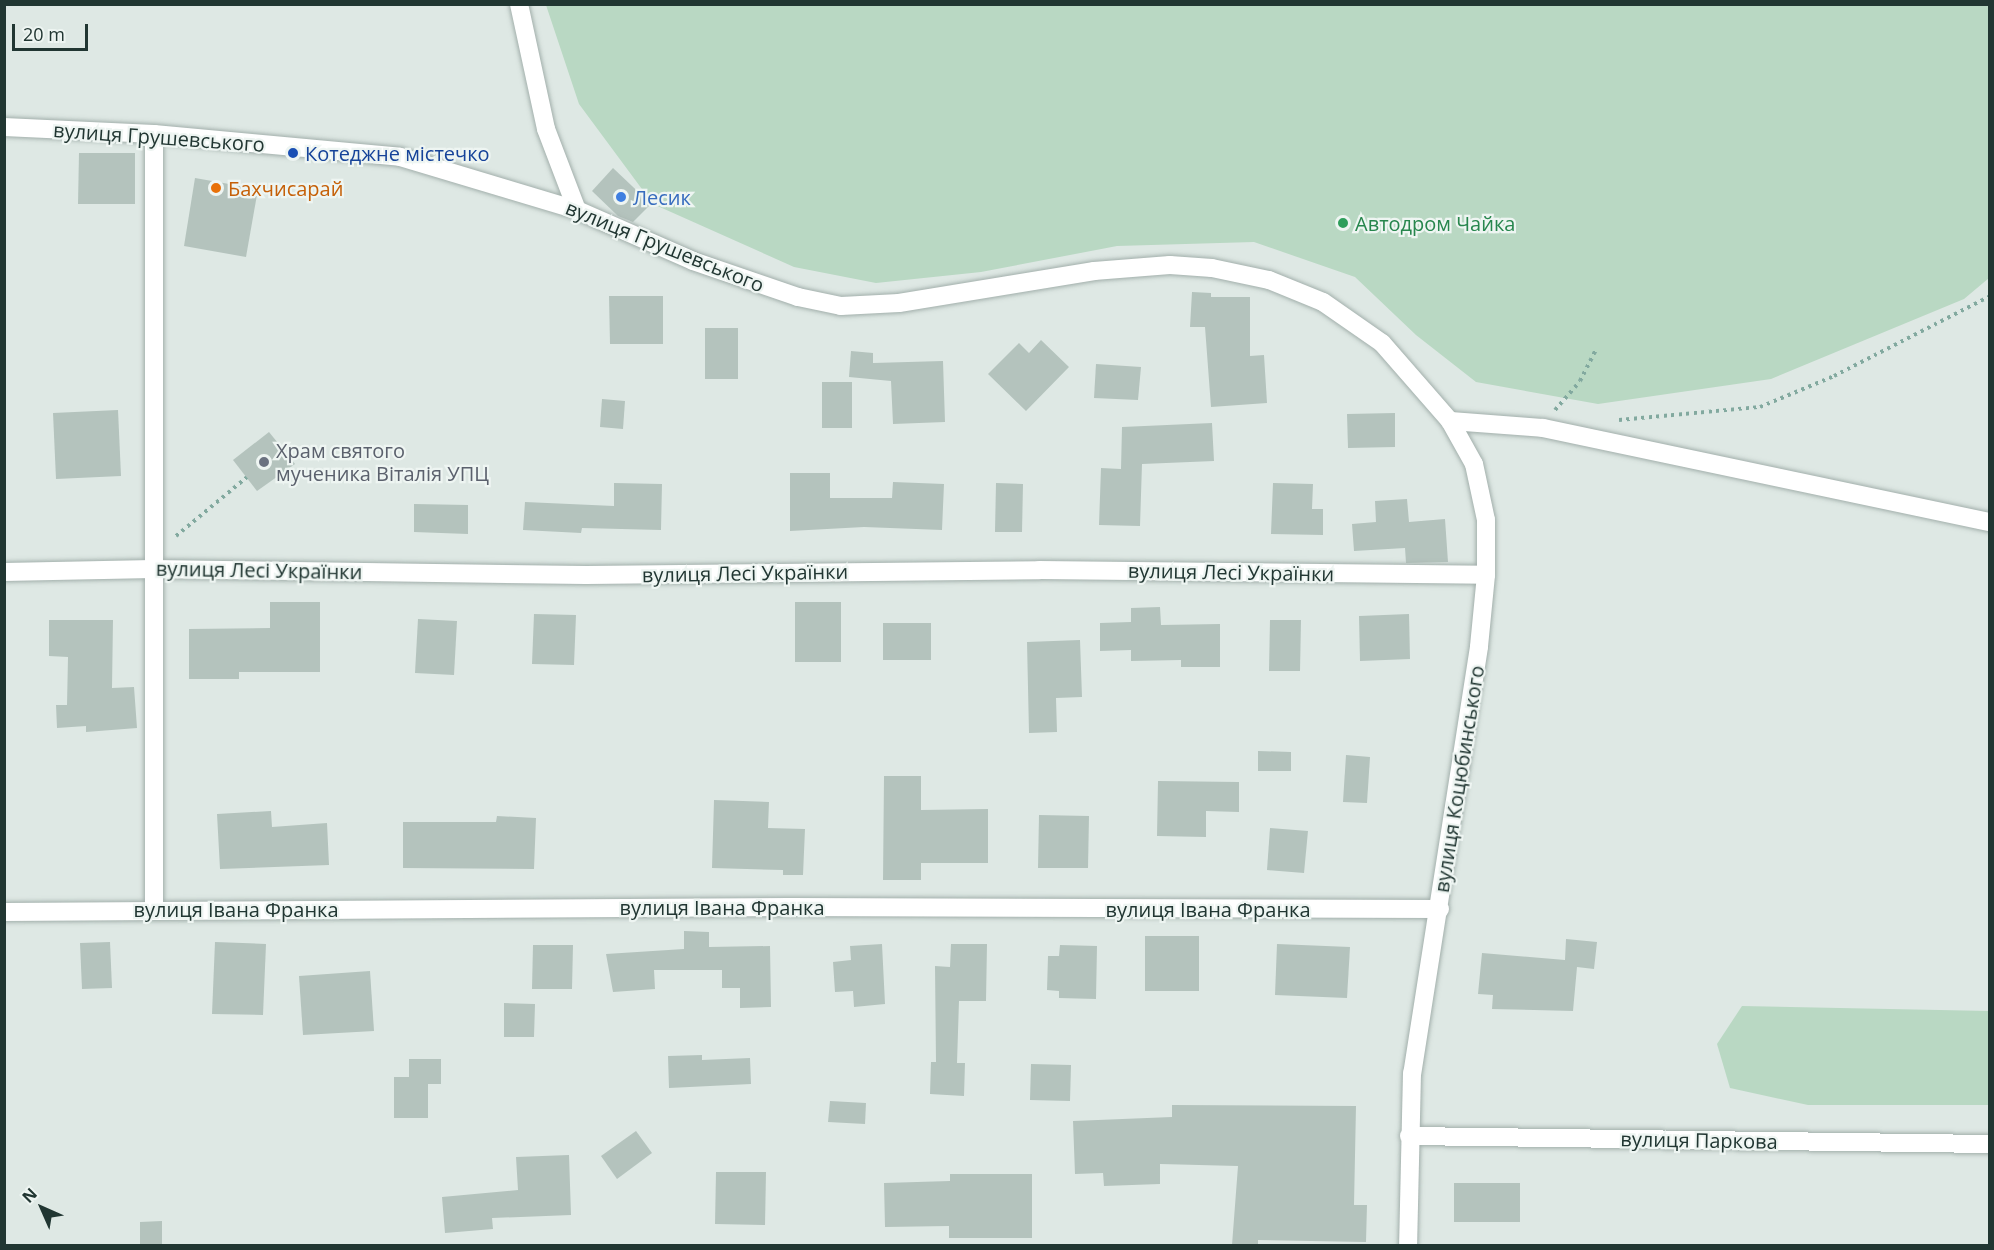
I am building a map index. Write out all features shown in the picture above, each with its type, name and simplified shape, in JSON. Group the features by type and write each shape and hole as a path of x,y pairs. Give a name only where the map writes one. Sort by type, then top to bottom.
{"street":[{"path":"519,4 546,129 577,210"},
{"name":"вулиця Грушевського","path":"4,127 154,134 400,157 577,210 693,261 798,297 841,306 899,303 1094,271 1170,265 1212,268 1269,280 1323,302 1382,343"},
{"path":"154,134 154,910"},
{"name":"вулиця Коцюбинського","path":"1382,343 1450,421 1474,464 1486,520 1486,575 1479,647 1440,909 1412,1073 1408,1245"},
{"path":"1450,421 1543,428 1989,522"},
{"name":"вулиця Лесі Українки","path":"4,572 153,569 586,575 1039,570 1486,575"},
{"name":"вулиця Івана Франка","path":"4,912 1440,909"},
{"name":"вулиця Паркова","path":"1409,1136 1989,1144"}],"path":[{"path":"1613,421 1760,407 1834,376 1989,296"},
{"path":"1543,428 1580,381 1597,348"},
{"path":"153,569 180,531 247,477"}],"green space":[{"name":"Автодром Чайка","path":"546,5 1989,5 1989,278 1964,299 1771,379 1598,404 1476,382 1416,335 1355,277 1254,242 1117,246 981,272 876,283 794,267 653,204 579,104"},
{"path":"1742,1006 1989,1011 1989,1105 1808,1105 1730,1088 1717,1044"}],"building":[{"path":"79,153 135,153 135,204 78,204"},
{"name":"Лесик","path":"613,168 651,204 633,222 618,216 592,191"},
{"path":"195,178 258,189 246,257 184,246"},
{"path":"1192,292 1211,293 1211,297 1250,297 1250,356 1264,355 1267,403 1211,407 1205,327 1190,327"},
{"path":"609,296 663,296 663,344 610,344"},
{"path":"705,328 738,328 738,379 705,379"},
{"path":"1041,340 1069,367 1026,411 988,374 1019,343 1029,353"},
{"path":"851,351 873,353 873,363 943,361 945,422 893,424 891,381 849,377"},
{"path":"1096,364 1141,367 1138,400 1094,398"},
{"path":"822,382 852,382 852,428 822,428"},
{"path":"602,399 625,401 623,429 600,427"},
{"path":"118,410 121,476 56,479 53,413"},
{"path":"1395,413 1395,447 1348,448 1347,414"},
{"path":"1212,423 1214,461 1142,464 1140,526 1099,525 1101,468 1121,469 1122,427"},
{"name":"Храм святого мученика Віталія УПЦ","path":"269,432 295,464 257,491 233,460"},
{"path":"790,473 830,473 830,498 892,498 893,482 944,484 942,530 864,527 790,531"},
{"path":"614,483 662,484 661,530 582,528 581,533 523,530 525,502 614,506"},
{"path":"996,483 1023,484 1022,532 995,532"},
{"path":"1273,483 1313,484 1312,509 1323,509 1323,535 1271,534"},
{"path":"1407,499 1409,522 1445,519 1448,562 1406,563 1405,548 1354,551 1352,524 1376,522 1375,501"},
{"path":"414,504 468,505 468,534 414,532"},
{"path":"270,602 320,602 320,672 239,672 239,679 189,679 189,629 270,628"},
{"path":"795,602 841,602 841,662 795,662"},
{"path":"1160,607 1161,625 1220,624 1220,667 1181,667 1181,660 1131,661 1131,650 1100,651 1100,623 1131,622 1131,608"},
{"path":"534,614 576,615 574,665 532,664"},
{"path":"1409,614 1410,659 1360,661 1359,616"},
{"path":"418,619 457,621 454,675 415,673"},
{"path":"49,620 113,620 112,688 134,687 137,728 86,732 86,726 57,728 56,705 67,705 68,657 49,656"},
{"path":"1270,620 1301,620 1300,671 1269,671"},
{"path":"883,623 931,623 931,660 883,660"},
{"path":"1080,640 1082,697 1056,698 1057,732 1029,733 1027,642"},
{"path":"1258,751 1291,752 1291,771 1258,771"},
{"path":"1346,755 1370,757 1367,803 1343,802"},
{"path":"884,776 921,776 921,810 988,809 988,863 921,863 921,880 883,880"},
{"path":"1158,781 1239,782 1239,812 1206,811 1206,837 1157,836"},
{"path":"714,800 769,802 768,828 805,829 803,875 783,875 783,870 712,868"},
{"path":"271,811 272,827 327,823 329,865 220,869 217,814"},
{"path":"1039,815 1089,816 1088,868 1038,868"},
{"path":"497,816 536,818 534,869 403,868 403,822 496,822"},
{"path":"1270,828 1308,831 1304,873 1267,870"},
{"path":"684,931 709,932 709,947 770,946 771,1007 740,1008 740,988 722,988 722,970 654,970 655,989 613,992 606,954 684,949"},
{"path":"1145,936 1199,936 1199,991 1145,991"},
{"path":"1566,939 1597,942 1594,969 1577,967 1573,1011 1492,1009 1493,995 1478,994 1482,953 1565,960"},
{"path":"110,942 112,988 82,989 80,943"},
{"path":"215,942 266,944 263,1015 212,1014"},
{"path":"882,944 885,1004 854,1007 853,991 835,992 833,962 851,960 850,946"},
{"path":"951,944 987,944 986,1001 959,1001 957,1063 965,1063 964,1096 930,1094 931,1062 936,1062 935,966 950,967"},
{"path":"1277,944 1350,947 1347,998 1275,995"},
{"path":"533,945 573,945 572,989 532,989"},
{"path":"1060,945 1097,946 1096,999 1059,998 1059,991 1047,990 1048,956 1059,956"},
{"path":"370,971 374,1031 303,1035 299,976"},
{"path":"504,1003 535,1004 534,1037 504,1037"},
{"path":"702,1055 702,1060 750,1058 751,1084 669,1088 668,1056"},
{"path":"409,1059 441,1059 441,1084 428,1084 428,1118 394,1118 394,1077 409,1077"},
{"path":"1031,1064 1071,1065 1070,1101 1030,1100"},
{"path":"830,1101 866,1103 865,1124 828,1122"},
{"path":"1172,1105 1356,1106 1354,1205 1367,1205 1366,1242 1258,1240 1258,1245 1232,1245 1238,1166 1160,1164 1160,1184 1104,1186 1103,1173 1075,1174 1073,1121 1172,1117"},
{"path":"636,1131 652,1153 617,1179 601,1156"},
{"path":"569,1155 571,1215 492,1218 493,1229 445,1233 442,1197 518,1190 516,1157"},
{"path":"716,1172 766,1172 765,1225 715,1224"},
{"path":"950,1174 1032,1174 1032,1238 949,1238 949,1226 885,1227 884,1183 950,1181"},
{"path":"1454,1183 1520,1183 1520,1222 1454,1222"},
{"path":"162,1221 162,1245 140,1245 140,1222"}],"place":[{"name":"Котеджне містечко","path":"293,153"},
{"name":"Бахчисарай","path":"216,188"},
{"name":"Лесик","path":"621,197"},
{"name":"Автодром Чайка","path":"1343,223"},
{"name":"Храм святого мученика Віталія УПЦ","path":"264,462"}]}
